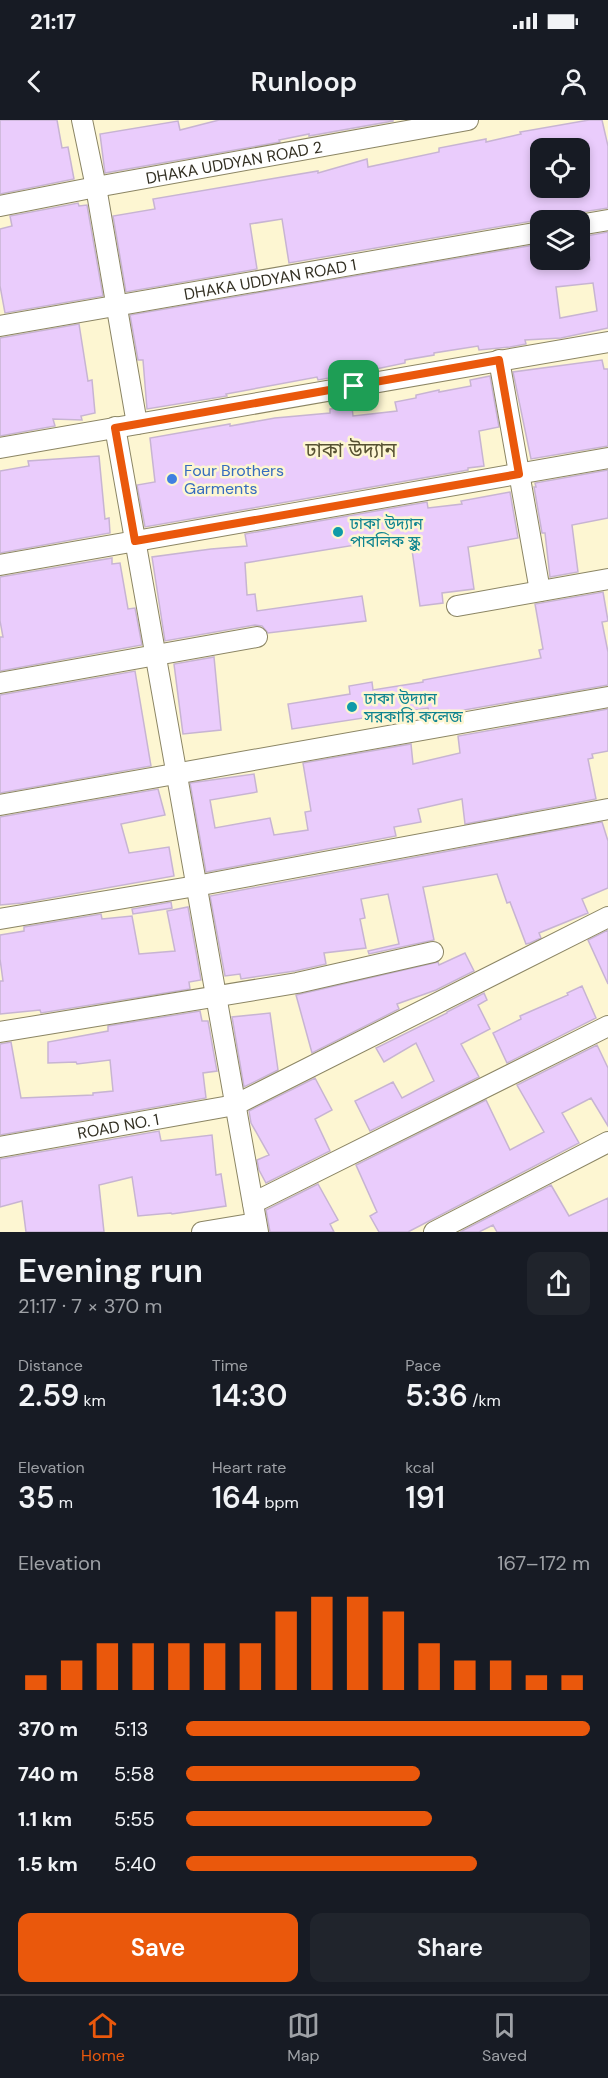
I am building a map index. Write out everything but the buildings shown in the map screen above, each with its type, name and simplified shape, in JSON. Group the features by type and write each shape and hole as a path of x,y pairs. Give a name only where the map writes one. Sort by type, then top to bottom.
{"street":[{"path":"82,120 138,423"},
{"name":"DHAKA UDDYAN ROAD 2","path":"0,206 468,120"},
{"path":"590,223 608,220"},
{"name":"DHAKA UDDYAN ROAD 1","path":"0,326 530,234"},
{"path":"0,448 608,342"},
{"path":"499,360 540,591"},
{"path":"115,428 256,1219"},
{"path":"0,565 608,458"},
{"path":"457,606 608,579"},
{"path":"0,684 257,637"},
{"path":"0,804 608,697"},
{"path":"0,919 196,886 608,809"},
{"name":"ROAD NO. 1","path":"0,1147 236,1105 608,917"},
{"path":"0,1032 297,983 433,952"},
{"path":"202,1232 256,1219 608,1026"},
{"path":"434,1232 608,1142"}],"place":[{"name":"Four Brothers Garments","path":"172,479"},
{"name":"ঢাকা উদ্যান পাবলিক স্কুল","path":"338,532"},
{"name":"ঢাকা উদ্যান সরকারি কলেজ","path":"352,707"}],"district":[{"name":"ঢাকা উদ্যান","path":"351,450"}],"route":[{"path":"499,360 519,474 135,541 115,428 354,386 499,360"}]}
